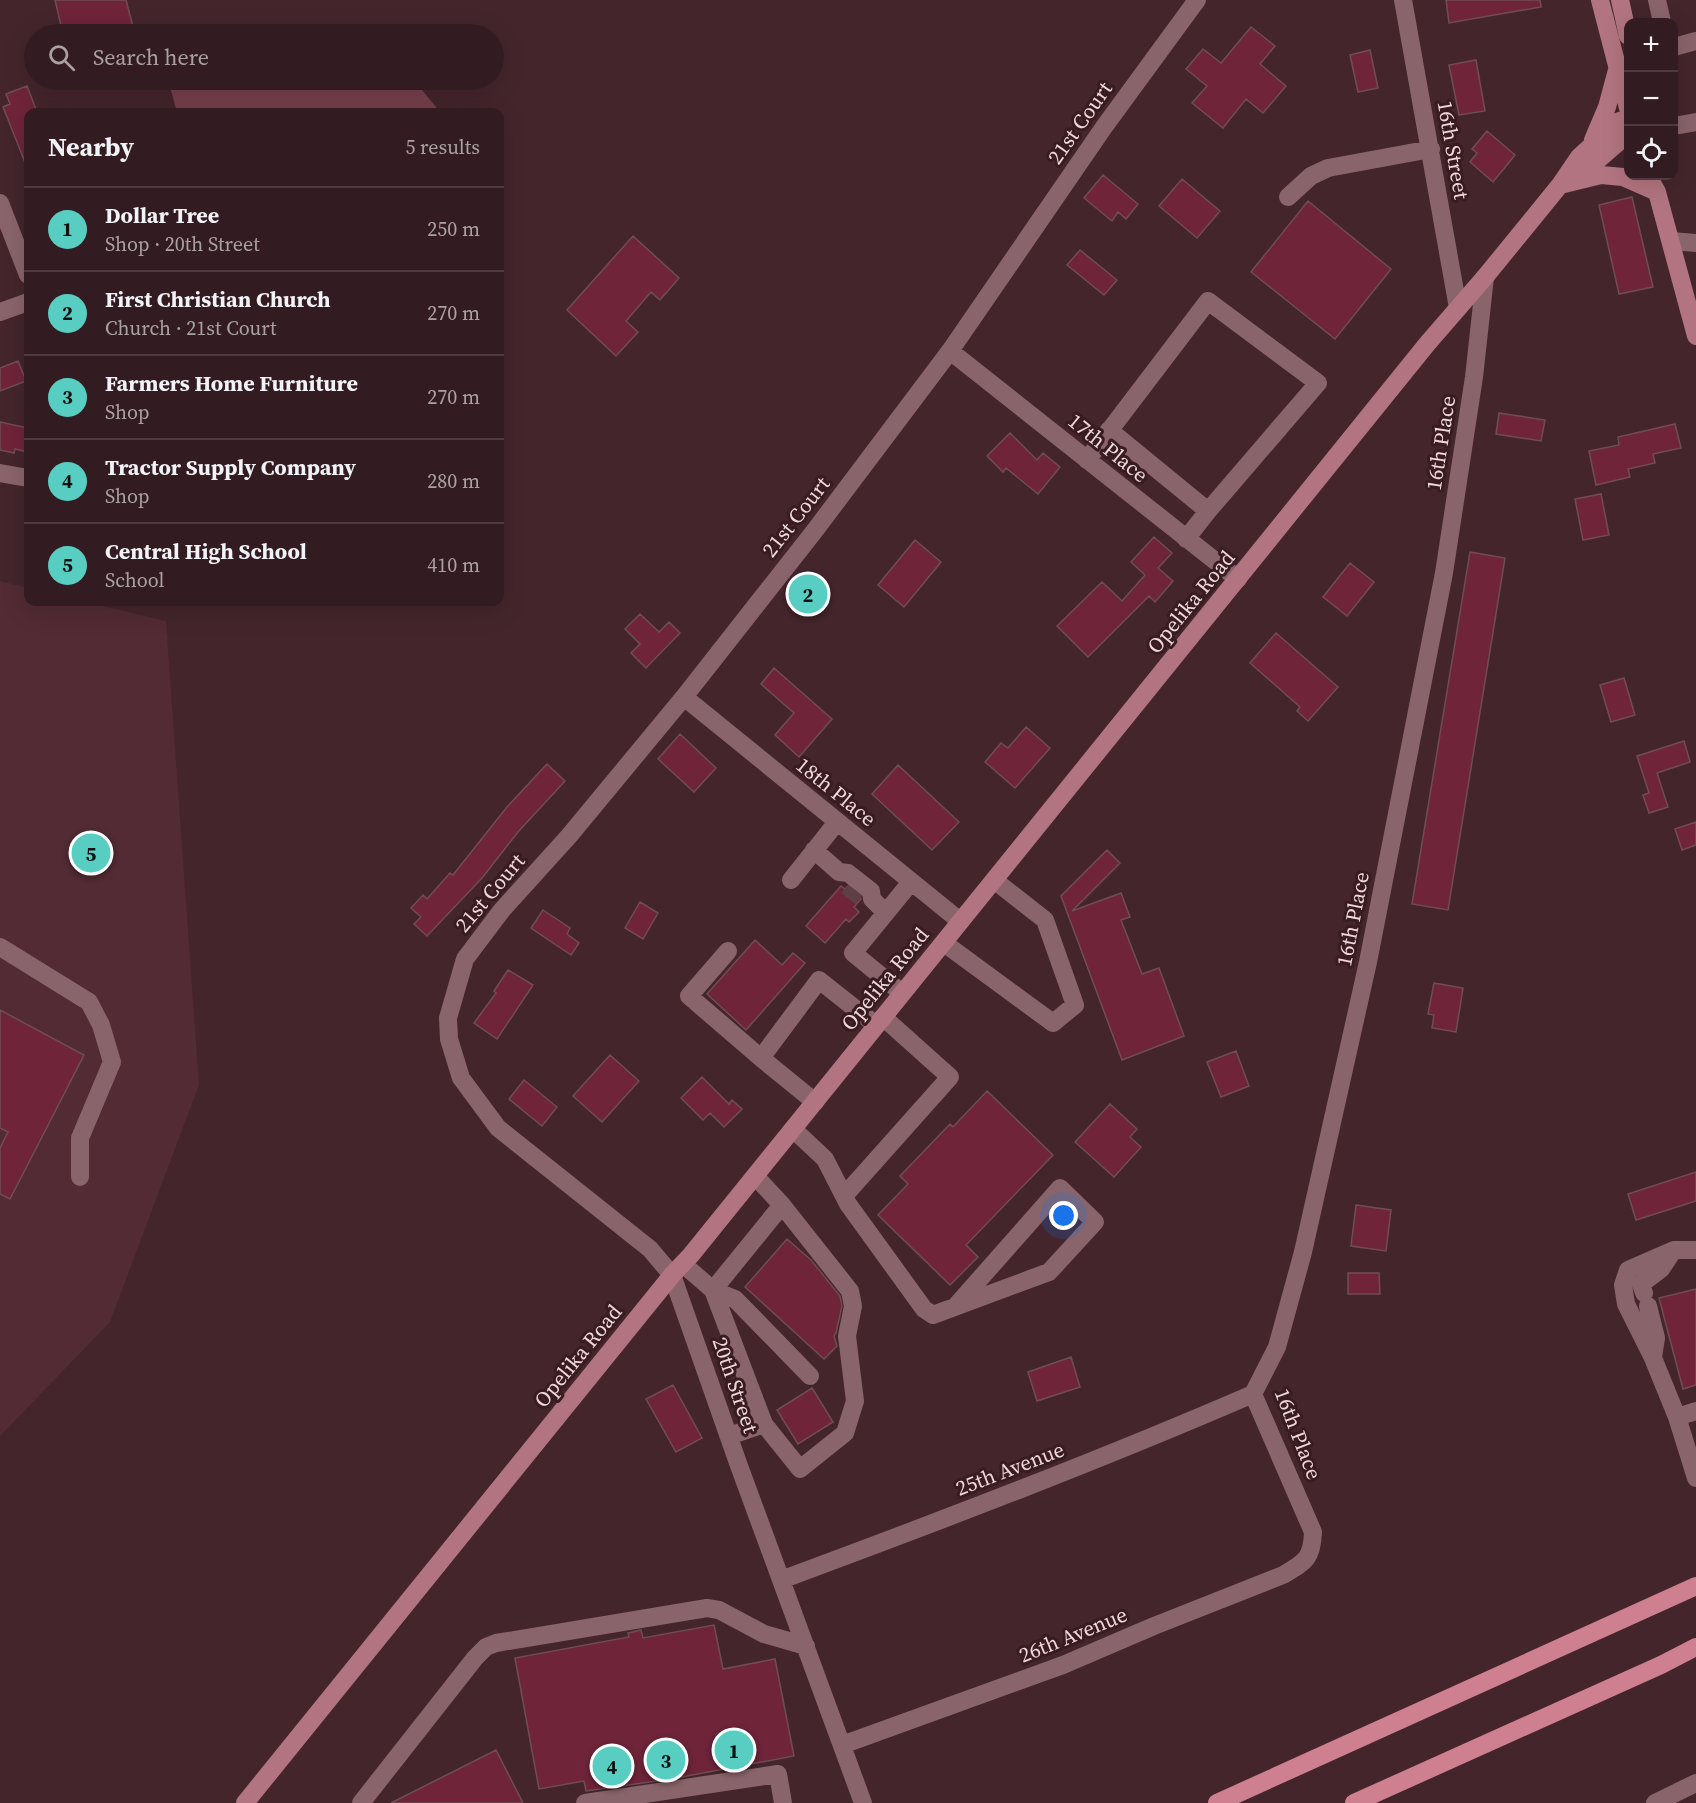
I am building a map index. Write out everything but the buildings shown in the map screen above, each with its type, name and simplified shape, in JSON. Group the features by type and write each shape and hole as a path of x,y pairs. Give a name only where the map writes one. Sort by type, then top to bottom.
{"highway":[{"path":"1217,1803 1696,1586"},
{"path":"1354,1803 1661,1665 1696,1647"}],"main road":[{"path":"1600,0 1624,91"},
{"path":"1620,0 1624,18"},
{"path":"1590,146 1607,107 1617,68"},
{"name":"Opelika Road","path":"245,1803 815,1102 1426,344 1485,277 1560,185 1579,157 1617,123 1624,120"},
{"name":"Opelika Road","path":"1560,185 1591,166 1624,138"},
{"path":"1560,185 1601,175 1659,184 1671,241 1696,336"}],"street":[{"name":"21st Court","path":"454,1058 449,1039 448,1018 465,959 502,910 569,836 684,697 816,529 950,351 1104,128 1197,0"},
{"name":"16th Street","path":"1403,0 1458,308"},
{"path":"1657,0 1661,18"},
{"path":"1678,46 1696,41"},
{"path":"1678,125 1696,122"},
{"path":"1288,197 1311,176 1328,168 1431,148"},
{"path":"0,202 24,264"},
{"path":"1671,241 1696,243"},
{"name":"16th Place","path":"1312,1551 1312,1532 1253,1394 1277,1347 1303,1252 1368,962 1444,573 1474,377 1485,277"},
{"path":"1087,460 1208,301 1318,383 1186,539"},
{"path":"0,312 24,303"},
{"name":"17th Place","path":"950,351 1238,579"},
{"path":"1109,430 1208,511"},
{"path":"0,473 24,477"},
{"name":"18th Place","path":"684,697 960,921"},
{"path":"791,879 837,822"},
{"path":"814,850 855,889 886,913"},
{"path":"944,942 1053,1023 1075,1005 1045,920 994,880"},
{"path":"902,993 853,953 911,882"},
{"path":"0,947 89,1002 101,1025 112,1062 80,1138 80,1178"},
{"path":"728,951 689,996 815,1102"},
{"path":"761,1058 819,980 880,1021 950,1077 844,1196"},
{"name":"20th Street","path":"454,1058 461,1078 498,1128 678,1270 729,1436 863,1803"},
{"path":"793,1129 825,1160 844,1196 924,1309 933,1315 955,1307 1049,1272 1095,1222 1060,1188 955,1307"},
{"path":"713,1290 764,1424 800,1469 844,1433 855,1401 847,1336 853,1306 850,1291 782,1205 755,1176"},
{"path":"713,1290 782,1205"},
{"path":"1696,1250 1674,1250 1628,1270 1623,1285 1626,1304 1653,1358 1692,1450 1696,1478"},
{"path":"1653,1358 1656,1338 1641,1284 1661,1269 1674,1250"},
{"path":"678,1270 713,1290 735,1299 810,1376"},
{"name":"25th Avenue","path":"781,1580 984,1504 1169,1431 1253,1394"},
{"path":"1677,1417 1696,1411"},
{"path":"729,1436 764,1424"},
{"name":"26th Avenue","path":"842,1745 1063,1665 1283,1575 1300,1565 1312,1551"},
{"path":"361,1803 475,1658 486,1647 496,1642 707,1608 719,1610 764,1634 806,1646"},
{"path":"585,1803 778,1774 783,1803"},
{"path":"1655,1803 1696,1783"}],"shaded area":[{"path":"171,90 422,90 437,108 176,108"},
{"path":"0,581 24,587 24,606 102,606 166,621 199,1085 110,1322 0,1436"}],"tunnel":[{"path":"847,886 862,898"}],"place":[{"name":"First Christian Church","path":"808,594"},
{"name":"Central High School","path":"91,853"},
{"name":"Dollar Tree","path":"734,1750"},
{"name":"Farmers Home Furniture","path":"666,1760"},
{"name":"Tractor Supply Company","path":"612,1766"}]}
